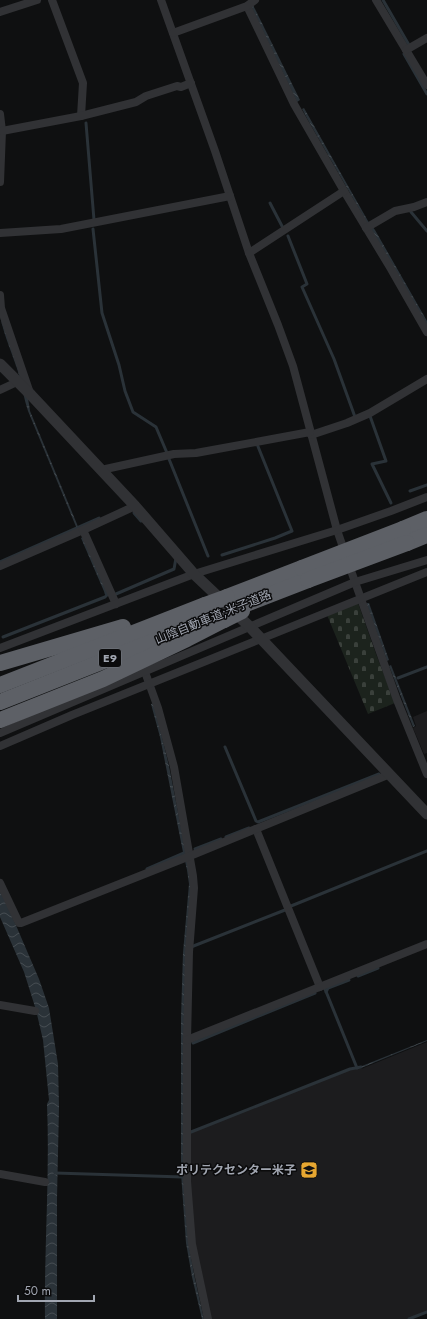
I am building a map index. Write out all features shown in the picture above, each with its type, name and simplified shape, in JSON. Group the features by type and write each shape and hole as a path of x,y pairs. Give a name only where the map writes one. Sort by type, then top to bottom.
{"highway":[{"name":"山陰自動車道;米子道路","path":"0,702 221,618 236,605 305,574 405,536 427,519"},
{"name":"山陰自動車道;米子道路","path":"405,536 427,535"},
{"name":"山陰自動車道;米子道路","path":"0,685 205,605 236,605 290,587 305,574"},
{"path":"0,663 124,627 178,608 205,605"},
{"path":"0,720 103,679 187,640 221,618"}],"street":[{"path":"0,12 37,0"},
{"path":"52,0 83,83 81,116"},
{"path":"161,0 249,253 293,366 337,530 397,700 427,774"},
{"path":"376,0 427,85"},
{"path":"173,33 252,3 294,104 344,191 370,226 391,268 427,332"},
{"path":"406,50 427,38"},
{"path":"2,130 81,116 136,102 146,96 191,83"},
{"path":"0,114 2,130 0,182"},
{"path":"249,253 344,191"},
{"path":"0,233 61,229 230,196"},
{"path":"370,226 395,211 414,207 427,202"},
{"path":"0,295 2,308 29,394"},
{"path":"0,364 135,506 194,574 256,635 427,814"},
{"path":"101,470 174,454 196,453 311,434 347,423 370,412 427,379"},
{"path":"0,390 18,383"},
{"path":"0,648 194,574 337,530 391,512 427,497"},
{"path":"0,566 135,506"},
{"path":"83,530 116,604"},
{"path":"0,733 148,680 256,635 355,582 427,560"},
{"path":"0,746 148,680 256,635 318,615 427,572"},
{"path":"148,680 158,708 174,767 187,857 194,888 189,952 187,1040 187,1181 192,1244 208,1319"},
{"path":"0,883 19,923 187,857 390,774"},
{"path":"256,829 320,987"},
{"path":"187,1040 427,944"},
{"path":"0,1005 35,1011"},
{"path":"0,1174 45,1182"}],"shaded area":[{"path":"427,711 427,753 424,754 413,728 416,726 413,717"},
{"name":"ポリテクセンター米子","path":"427,1042 427,1311 407,1319 211,1319 196,1250 191,1201 189,1133 350,1069 361,1069"}],"green space":[{"path":"358,603 395,703 368,714 327,615"}],"water":[{"path":"248,0 250,0 255,9 300,100 297,102"},
{"path":"304,108 427,321 427,327 309,122 302,109"},
{"path":"0,316 22,375 30,411 79,529 77,529 28,411 19,375"},
{"path":"83,537 109,595 106,596 81,538"},
{"path":"366,603 369,603 389,660 387,661"},
{"path":"391,665 415,726 413,727 389,666"},
{"path":"154,703 169,766 192,878 189,1246 204,1319 202,1319 192,1277 186,1243 181,1173 181,1018 183,953 189,884 160,737 151,704"},
{"path":"0,888 39,979 49,1008 58,1064 57,1319 45,1319 48,1158 47,1104 49,1100 43,1040 36,1010 24,972 0,917"},
{"path":"427,1040 361,1068 357,1068"}],"waterway":[{"path":"383,0 409,45"},
{"path":"404,54 427,94"},
{"path":"86,123 94,220"},
{"path":"270,203 283,228"},
{"path":"411,212 427,231"},
{"path":"93,229 102,313 119,365 125,391 133,412 156,427 167,453"},
{"path":"288,236 307,284 302,287 334,359 355,417"},
{"path":"368,416 370,416 386,461 372,464 391,503"},
{"path":"222,555 292,531 257,444"},
{"path":"169,459 208,556"},
{"path":"410,491 427,485"},
{"path":"134,513 141,521"},
{"path":"0,562 99,518"},
{"path":"116,594 174,569 176,558"},
{"path":"3,637 105,597 107,595 106,593"},
{"path":"398,678 427,667"},
{"path":"225,747 256,821 258,822 379,774"},
{"path":"226,837 249,828"},
{"path":"195,849 221,839"},
{"path":"291,906 427,851"},
{"path":"147,869 184,853"},
{"path":"191,947 285,910"},
{"path":"358,976 378,968"},
{"path":"326,992 328,988 349,980"},
{"path":"325,989 357,1068"},
{"path":"193,1043 315,993"},
{"path":"191,1132 350,1069 361,1067"},
{"path":"55,1173 183,1177"},
{"path":"409,1319 427,1312"}],"place":[{"name":"ポリテクセンター米子","path":"309,1170"}]}
